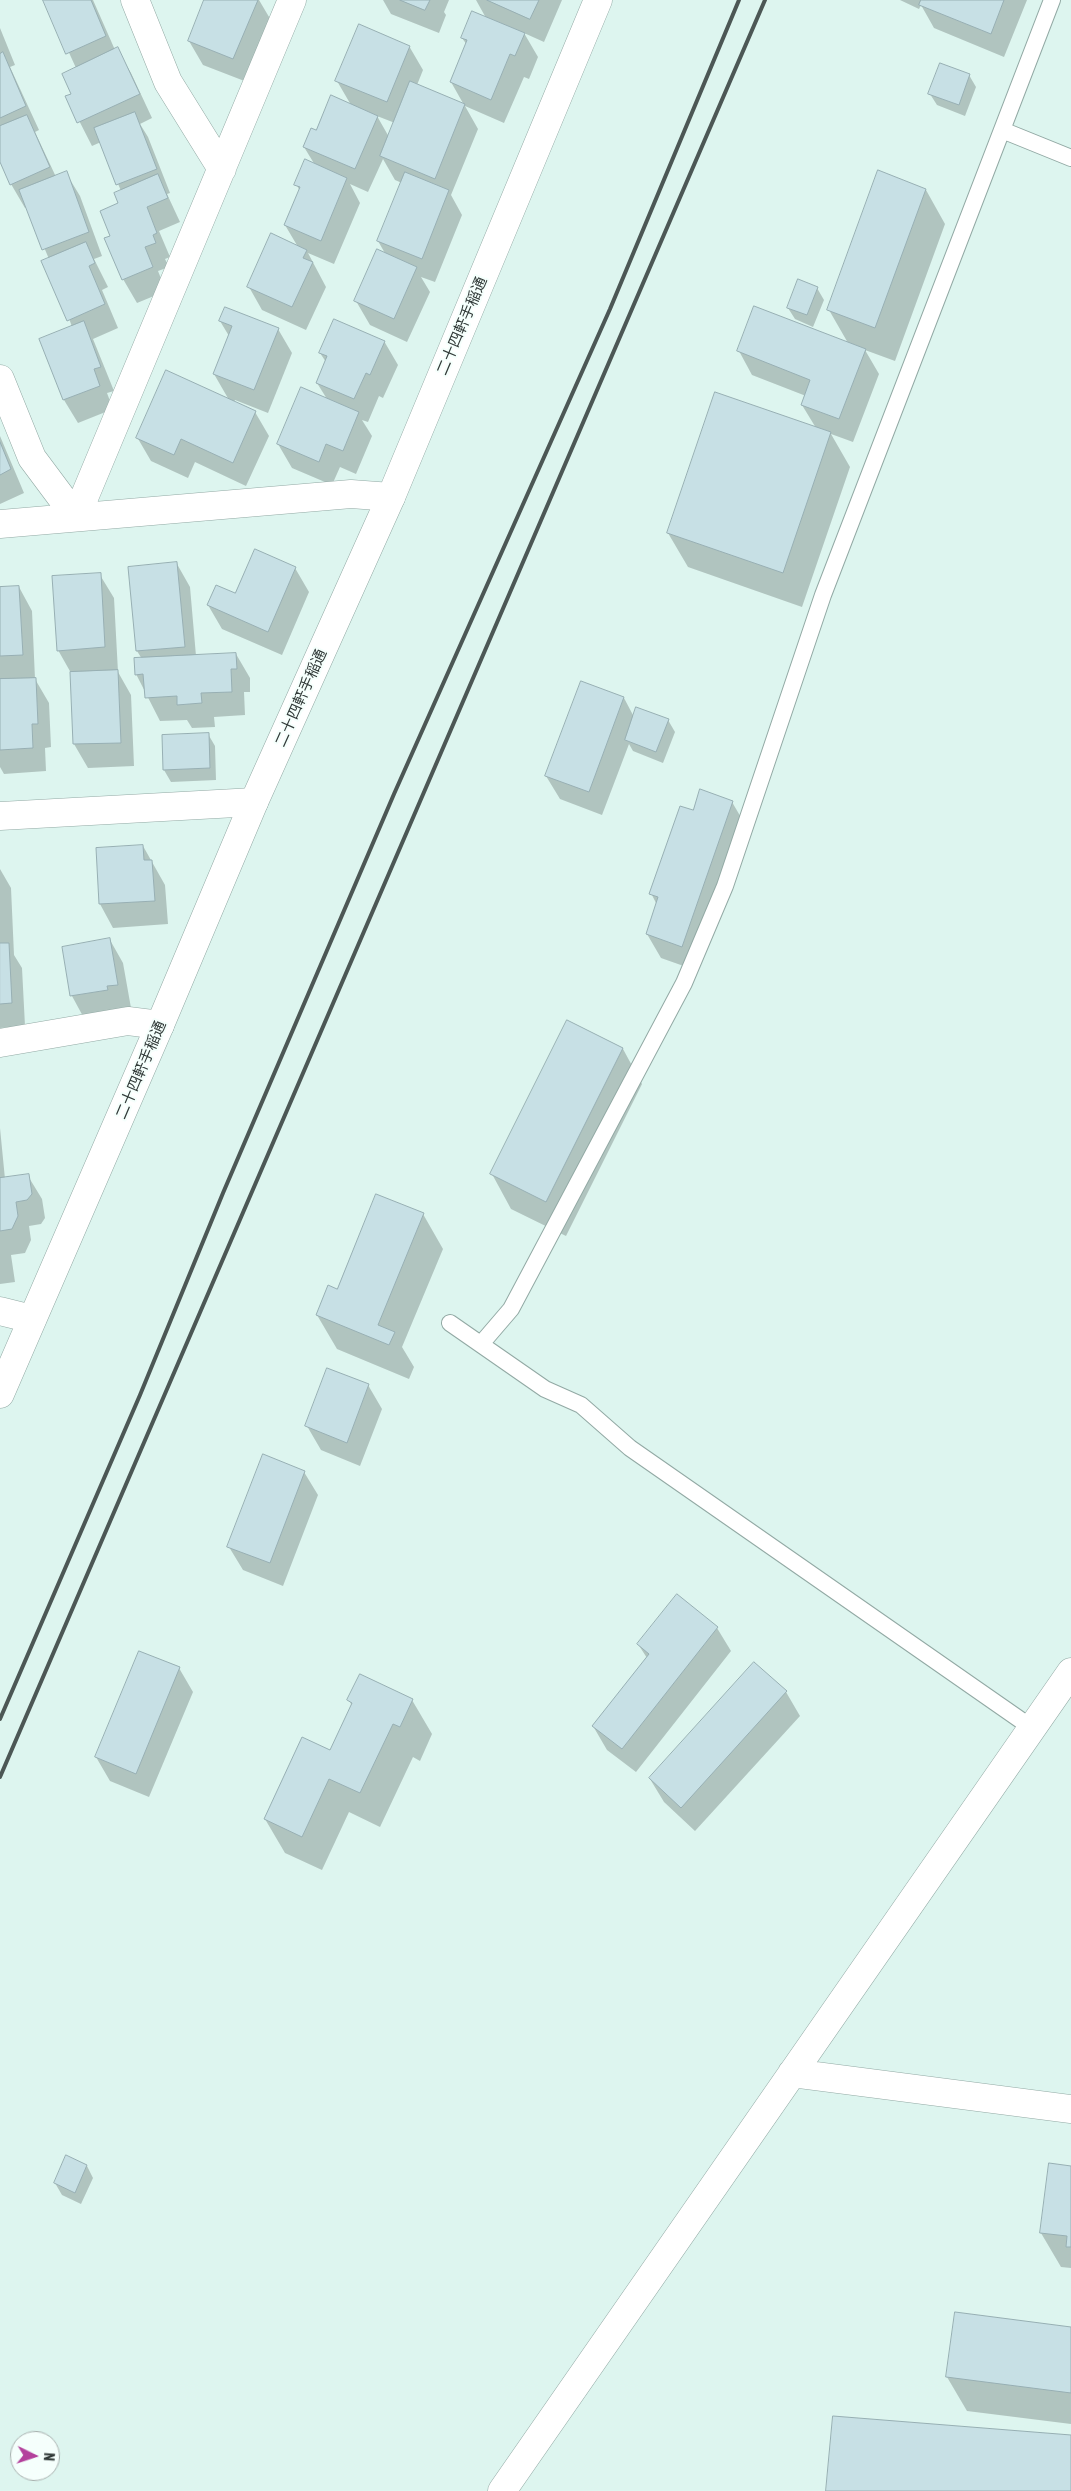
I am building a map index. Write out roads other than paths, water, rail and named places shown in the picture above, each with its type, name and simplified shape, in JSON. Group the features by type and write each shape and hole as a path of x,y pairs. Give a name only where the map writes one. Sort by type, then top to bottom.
{"street":[{"path":"135,0 168,82 222,169"},
{"path":"76,517 292,0"},
{"name":"二十四軒手稲通","path":"0,1394 160,1025 254,802 391,497 598,0"},
{"path":"0,379 32,458 76,517"},
{"path":"0,524 351,494 391,497"},
{"path":"0,816 254,802"},
{"path":"0,1044 128,1021 160,1025"},
{"path":"0,1311 32,1319"},
{"path":"502,2491 1071,1672"},
{"path":"792,2073 1071,2109"}],"lane":[{"path":"481,1344 511,1308 684,983 725,886 823,595 1052,0"},
{"path":"1002,130 1071,158"},
{"path":"450,1323 545,1389 581,1405 630,1448 1032,1728"}],"railway":[{"path":"0,1719 140,1395 223,1193 394,794 610,309 739,0"},
{"path":"0,1777 765,0"}]}
